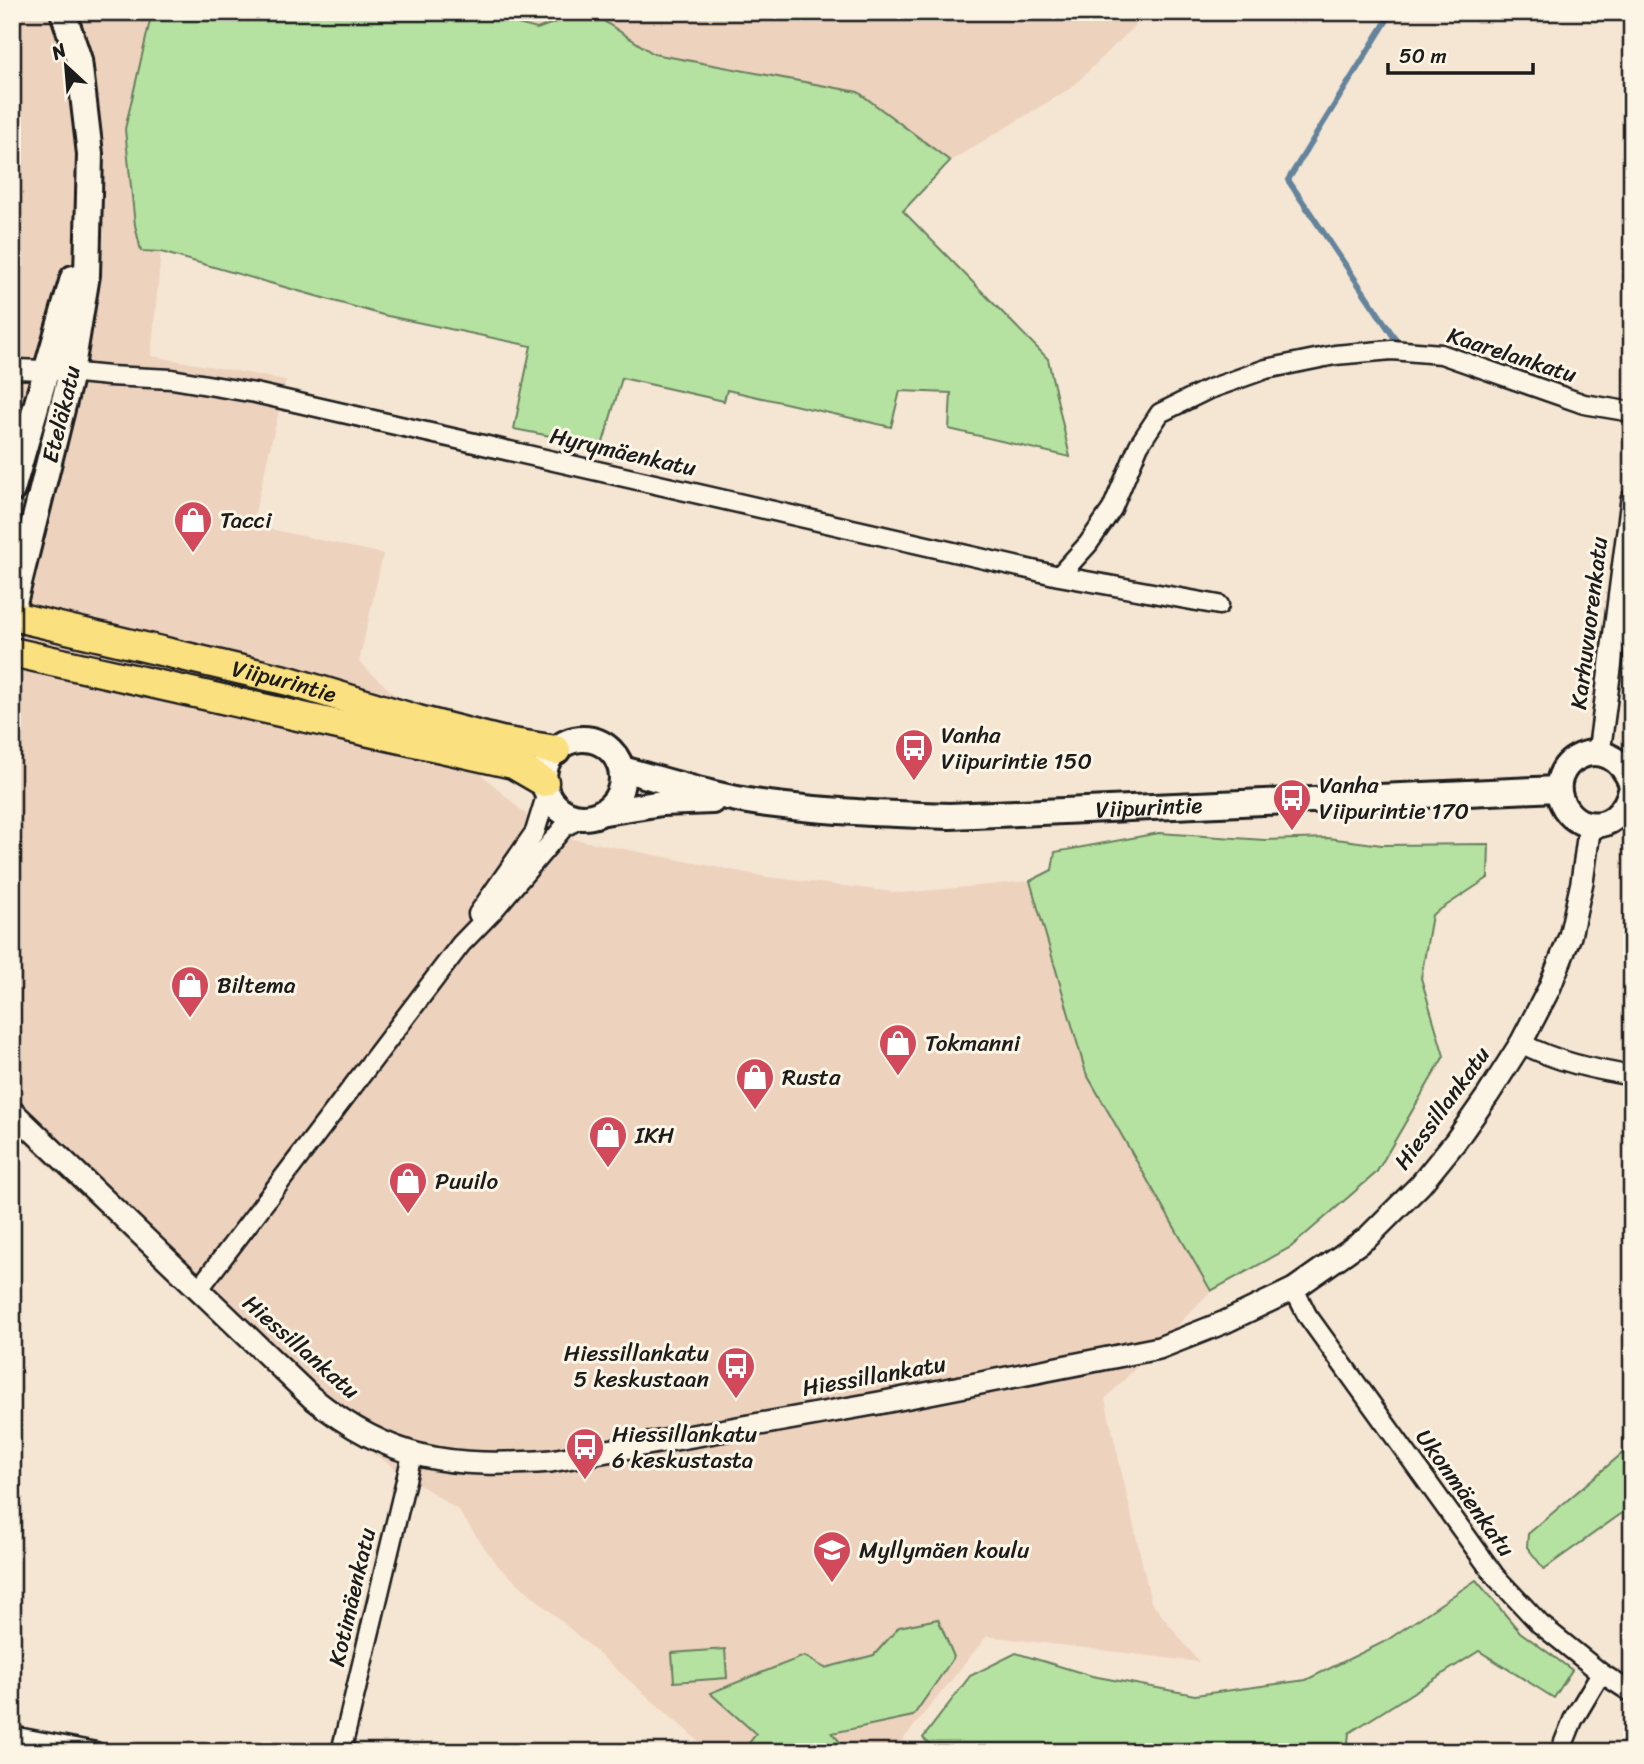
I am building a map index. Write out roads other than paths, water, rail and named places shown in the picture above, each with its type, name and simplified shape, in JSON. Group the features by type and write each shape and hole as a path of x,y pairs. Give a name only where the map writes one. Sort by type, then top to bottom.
{"main road":[{"name":"Eteläkatu","path":"12,614 60,372 87,275 90,154 79,60 63,12"},
{"name":"Eteläkatu","path":"12,490 60,372"},
{"name":"Viipurintie","path":"12,614 289,681 501,741 556,750"},
{"name":"Viipurintie","path":"12,652 513,764 545,788"},
{"path":"577,739 600,742 618,758 622,769 623,785 617,800 593,815 567,814 555,806 545,788 548,759 565,743 577,739"},
{"path":"1599,752 1621,763 1632,787 1624,810 1615,819 1603,824 1578,821 1568,813 1561,802 1558,789 1566,766 1586,753 1599,752"},
{"name":"Viipurintie","path":"622,769 739,799 856,813 950,816 1558,789"},
{"name":"Viipurintie","path":"593,815 662,803 739,799"}],"street":[{"name":"Kaarelankatu","path":"1059,576 1088,544 1112,509 1139,444 1160,413 1207,390 1266,369 1335,355 1392,350 1441,354 1584,404 1632,412"},
{"name":"Hyrymäenkatu","path":"12,369 172,380 255,393 1059,576 1219,605"},
{"name":"Karhuvuorenkatu","path":"1599,752 1632,500"},
{"path":"461,944 482,906 535,832 545,788"},
{"path":"198,1290 461,944 492,912 564,827 593,815"},
{"name":"Hiessillankatu","path":"12,1111 286,1374 331,1413 373,1438 412,1455 453,1462 497,1465 551,1461 893,1400 1159,1348 1225,1322 1294,1289 1368,1237 1420,1185 1482,1105 1521,1043 1549,989 1570,936 1582,882 1590,824"},
{"path":"1521,1043 1543,1055 1573,1065 1632,1076"},
{"name":"Ukonmäenkatu","path":"1294,1289 1307,1315 1495,1576 1540,1624 1601,1673 1632,1693"},
{"name":"Kotimäenkatu","path":"341,1752 412,1455"},
{"path":"1560,1752 1573,1720 1601,1673"},
{"path":"12,1736 96,1752"}],"waterway":[{"path":"1392,12 1288,180 1398,343"}],"place":[{"name":"Tacci","path":"193,554"},
{"name":"Vanha Viipurintie 150","path":"914,782"},
{"name":"Vanha Viipurintie 170","path":"1292,832"},
{"name":"Biltema","path":"190,1019"},
{"name":"Tokmanni","path":"898,1077"},
{"name":"Rusta","path":"755,1111"},
{"name":"IKH","path":"608,1169"},
{"name":"Puuilo","path":"408,1215"},
{"name":"Hiessillankatu 5 keskustaan","path":"736,1400"},
{"name":"Hiessillankatu 6 keskustasta","path":"585,1481"},
{"name":"Myllymäen koulu","path":"832,1584"}]}
